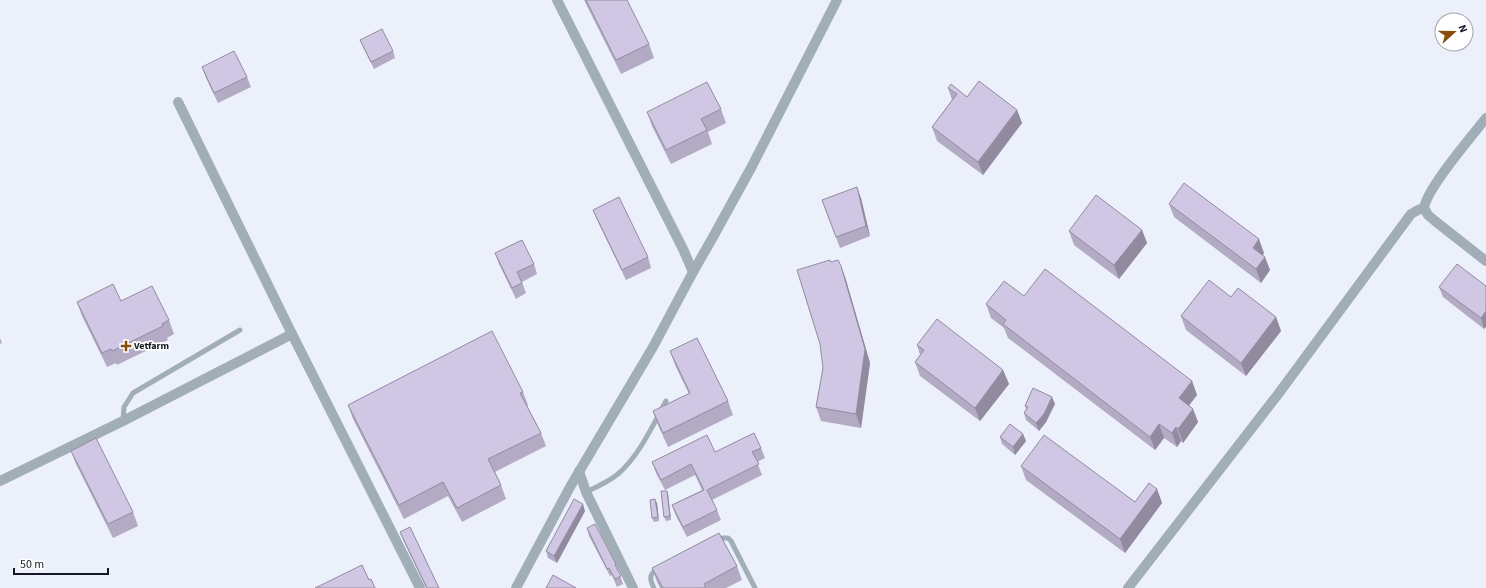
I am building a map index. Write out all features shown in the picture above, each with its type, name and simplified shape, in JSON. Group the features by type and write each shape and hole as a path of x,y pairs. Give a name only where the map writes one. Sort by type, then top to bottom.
{"street":[{"path":"557,0 676,235 693,272"},
{"path":"516,588 579,471 653,347 750,168 837,0"},
{"path":"178,102 292,334 420,588"},
{"path":"1486,118 1450,164 1427,197 1424,208 1434,221 1486,261"},
{"path":"1128,588 1279,393 1411,214 1424,208"},
{"path":"0,481 123,421 292,334"},
{"path":"579,471 586,492 633,588"}],"lane":[{"path":"123,421 124,407 133,393 240,330"},
{"path":"586,492 605,483 632,460 666,401"},
{"path":"709,544 722,538 728,538 731,541 755,588"},
{"path":"654,588 650,581 650,576 654,571 661,568"}],"building":[{"path":"586,0 627,0 649,44 616,60"},
{"path":"382,29 393,51 371,62 360,40"},
{"path":"234,51 247,77 214,93 202,67"},
{"path":"979,81 1017,110 978,162 932,127 957,94 948,88 951,84 967,97"},
{"path":"707,82 721,109 701,119 707,130 666,150 647,112"},
{"path":"1184,183 1259,239 1253,248 1265,257 1256,269 1169,204"},
{"path":"857,187 866,226 836,237 822,200"},
{"path":"1096,195 1142,230 1114,265 1069,231"},
{"path":"619,197 648,257 622,270 593,210"},
{"path":"522,240 534,264 517,272 522,283 512,288 495,253"},
{"path":"830,260 831,262 838,260 841,266 865,349 856,414 816,407 823,368 820,344 797,270"},
{"path":"1457,264 1486,286 1486,311 1481,318 1439,287"},
{"path":"1045,269 1192,381 1179,398 1193,409 1178,429 1176,427 1172,433 1159,424 1150,437 1003,324 1006,320 986,304 1004,281 1024,296"},
{"path":"1209,280 1231,297 1238,288 1276,317 1241,363 1181,316"},
{"path":"113,284 121,301 152,286 169,320 162,324 163,326 112,351 111,349 102,353 77,302"},
{"path":"937,319 1003,370 975,408 915,362 924,350 917,345"},
{"path":"492,331 523,392 520,393 541,433 488,459 501,485 457,508 443,482 399,505 348,405"},
{"path":"697,338 728,401 663,433 653,411 690,393 670,351"},
{"path":"1033,388 1052,397 1044,414 1036,423 1024,413 1028,407 1025,406"},
{"path":"1010,424 1023,434 1013,447 1000,437"},
{"path":"754,433 761,448 752,452 759,464 707,490 717,510 683,527 672,505 704,490 691,464 661,480 652,462 707,435 715,452"},
{"path":"1044,435 1135,502 1149,483 1157,489 1120,539 1021,466"},
{"path":"96,438 133,512 108,524 71,451"},
{"path":"661,491 667,491 670,516 664,517"},
{"path":"574,499 583,504 554,556 546,551"},
{"path":"655,499 658,517 652,518 650,500"},
{"path":"595,524 621,576 615,579 609,568 607,569 587,528"},
{"path":"410,527 439,588 427,588 400,532"},
{"path":"719,533 737,566 704,584 706,588 663,588 652,568"},
{"path":"362,565 369,580 371,579 375,588 315,588"},
{"path":"553,575 576,588 546,588"}],"place":[{"name":"Vetfarm","path":"126,346"}]}
